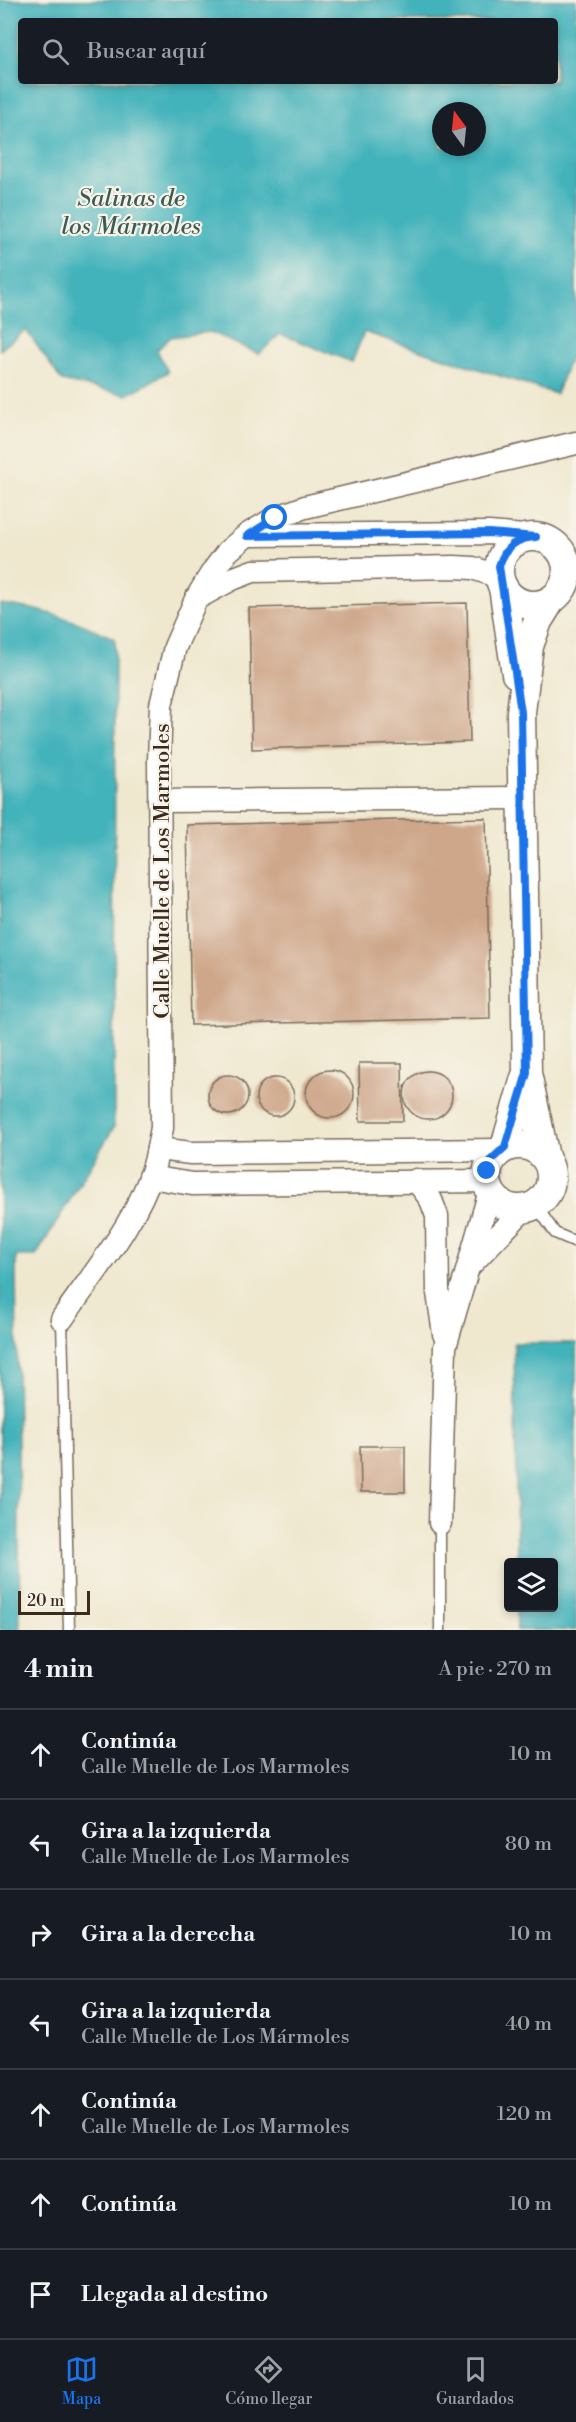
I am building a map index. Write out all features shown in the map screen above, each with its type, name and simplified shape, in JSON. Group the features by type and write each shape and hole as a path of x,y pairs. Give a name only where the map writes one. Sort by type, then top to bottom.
{"street":[{"name":"Calle Muelle de Los Marmoles","path":"62,1319 120,1234 150,1177 162,1128 159,801 161,705 175,647 196,599 228,551 275,518 305,507 576,443"},
{"path":"247,536 489,533 536,537 555,544 562,552 567,572 564,586 538,621 529,646 521,712 527,1073 545,1157 550,1167 549,1188 470,1266"},
{"path":"521,712 499,566 508,548 525,537 576,536"},
{"path":"196,599 232,579 253,571 291,568 473,568 501,582 519,602 530,604 564,586"},
{"path":"159,801 522,798"},
{"path":"445,1347 470,1266 488,1186 490,1161 503,1148 527,1073"},
{"path":"158,1149 191,1153 527,1146 545,1157"},
{"path":"150,1177 192,1184 416,1180 488,1186 505,1206 530,1206"},
{"path":"416,1180 431,1200 437,1216 438,1293 445,1347 441,1523"}],"lane":[{"path":"530,1206 555,1233 576,1242"},
{"name":"Calle Muelle de Los Marmoles","path":"62,1319 69,1630"},
{"path":"440,1630 441,1523"}],"water":[{"name":"Salinas de los Mármoles","path":"0,0 576,0 576,343 556,394 364,332 352,362 280,334 259,354 210,332 171,337 157,350 168,372 127,395 62,381 26,330 0,350"},
{"path":"0,604 59,616 115,639 114,1127 36,1256 16,1256 20,1630 0,1630"},
{"path":"514,1343 576,1343 576,1630 517,1630 517,1612 558,1612 558,1558 517,1558"}],"building":[{"path":"467,603 470,742 252,749 249,608"},
{"path":"486,818 490,1018 191,1025 187,825"},
{"path":"359,1063 402,1063 403,1121 360,1121"},
{"path":"330,1070 347,1077 354,1094 347,1111 330,1118 313,1111 306,1094 313,1077"},
{"path":"428,1071 445,1078 452,1095 445,1112 428,1119 411,1112 404,1095 411,1078"},
{"path":"228,1075 242,1081 248,1095 242,1109 228,1115 214,1109 208,1095 214,1081"},
{"path":"275,1078 289,1083 294,1097 289,1111 275,1116 261,1111 256,1097 261,1083"},
{"path":"360,1446 405,1446 405,1492 361,1492"}],"route":[{"path":"275,518 247,536 489,533 536,537 525,537 516,541 502,556 499,566 521,712 527,1073 505,1147 490,1161 487,1171"}]}
